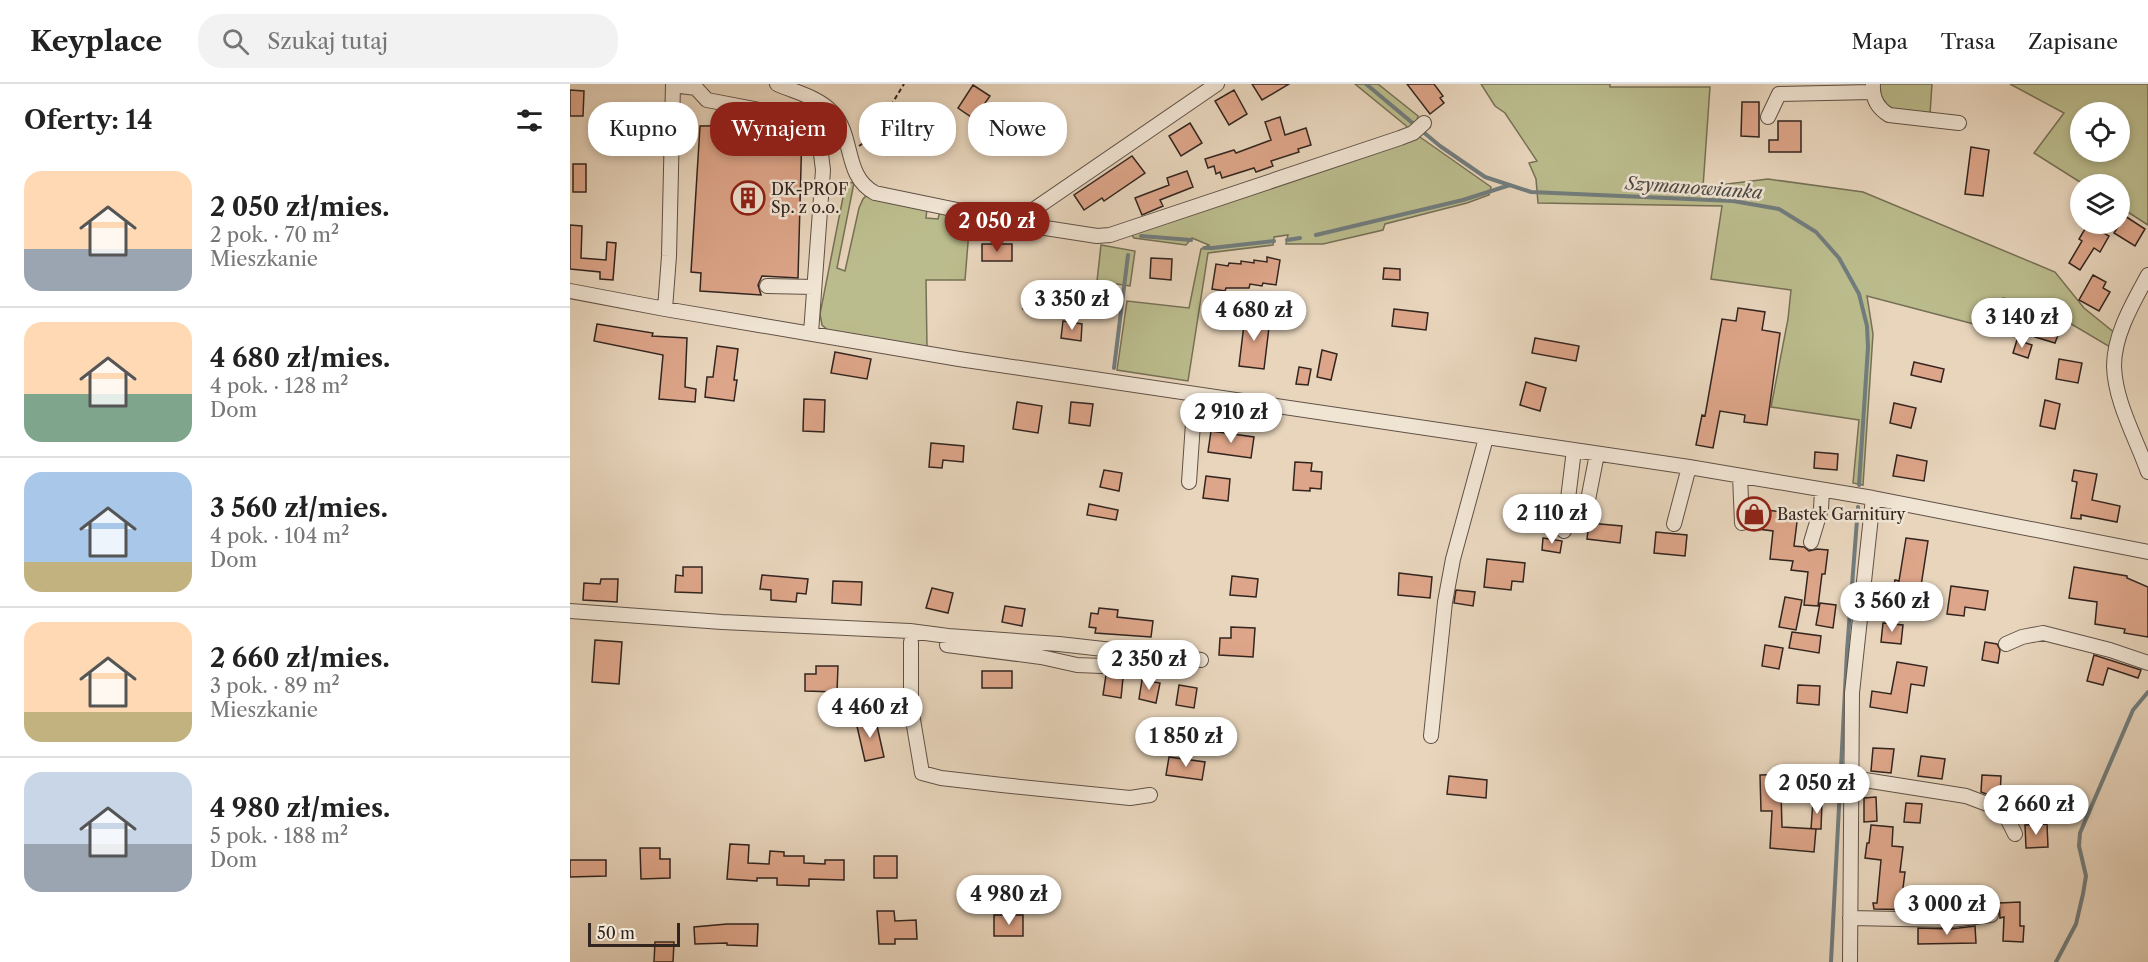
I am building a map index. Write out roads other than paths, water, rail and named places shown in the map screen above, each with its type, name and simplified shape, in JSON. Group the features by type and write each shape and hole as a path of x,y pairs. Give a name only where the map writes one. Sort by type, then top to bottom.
{"street":[{"path":"777,84 817,100 832,112 842,127 853,170 861,184 874,193 1097,236 1110,235 1359,153 1413,133 1424,123"},
{"path":"1017,221 1217,84"},
{"path":"665,309 669,256 673,85 696,88 707,100 801,118 815,127 823,170 811,333"},
{"path":"1768,117 1779,94 1873,88 1880,110 1889,115 1959,123"},
{"path":"2148,275 2122,326 2114,365 2120,398 2148,472"},
{"path":"766,286 814,287"},
{"path":"570,291 959,358 1689,467 1873,498 2148,552"},
{"path":"1189,483 1195,394"},
{"path":"1431,736 1445,602 1453,560 1486,438"},
{"path":"1564,531 1574,450"},
{"path":"1586,510 1597,454"},
{"path":"1674,524 1689,467"},
{"path":"1740,476 1742,523"},
{"path":"1811,542 1821,509 1822,490"},
{"path":"1850,962 1852,693 1873,498"},
{"path":"570,611 722,622 910,631 1059,644 1201,660"},
{"path":"2006,644 2022,637 2043,633 2148,663"},
{"path":"948,636 947,645 1041,657 1077,665 1152,668"},
{"path":"911,642 911,708 922,773 941,778 1130,798 1150,795"},
{"path":"1852,778 1966,796 2003,810 2015,834"},
{"path":"1850,918 1951,920 1991,915"}],"waterway":[{"name":"Szymanowianka","path":"1366,84 1440,146 1485,177 1531,192 1733,201 1779,209 1816,232 1839,258 1859,294 1867,326 1868,347 1859,485"},
{"path":"1316,235 1463,200 1510,185"},
{"path":"1141,236 1191,240"},
{"path":"1287,240 1300,238"},
{"path":"1204,248 1274,241"},
{"path":"1114,368 1128,255"},
{"name":"Szymanowianka","path":"1831,962 1847,651 1858,507"},
{"path":"2056,962 2076,924 2083,894 2086,876 2079,846 2080,833 2133,710 2148,692"}],"place":[{"name":"DK-PROF Sp. z o.o.","path":"748,198"},
{"name":"Bastek Garnitury","path":"1754,514"}]}
